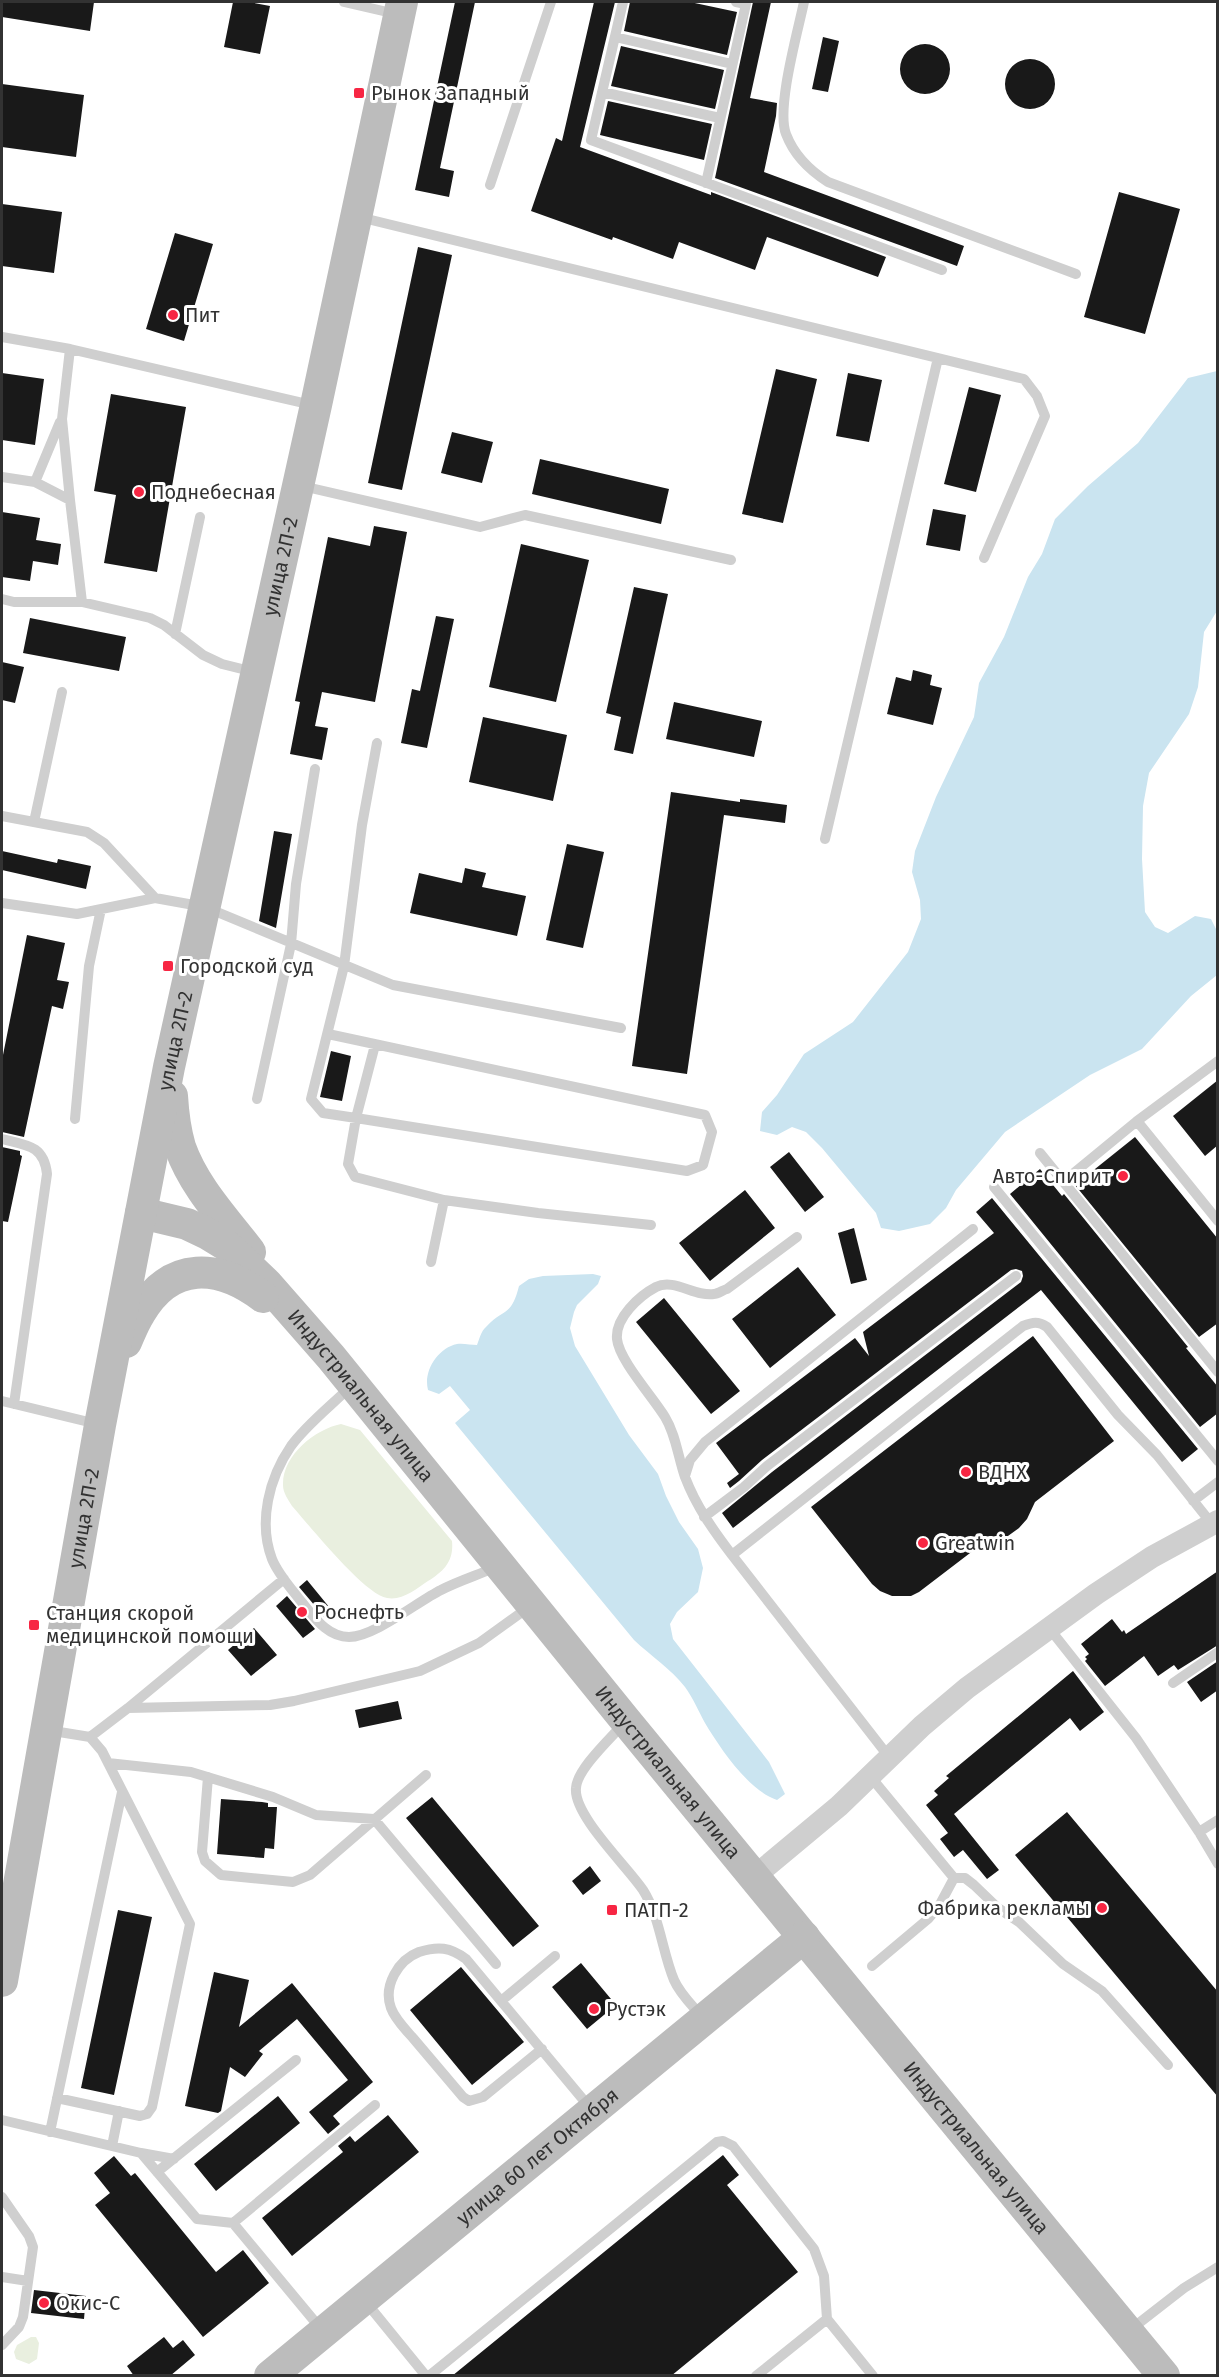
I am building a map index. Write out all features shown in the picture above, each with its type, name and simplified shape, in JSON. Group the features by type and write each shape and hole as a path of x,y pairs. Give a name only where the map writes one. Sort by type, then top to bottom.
{"main road":[{"name":"улица 2П-2","path":"2,1981 100,1425 169,1067 316,405 401,8"},
{"path":"169,1067 175,1124 188,1165 202,1189 331,1357"},
{"name":"Индустриальная улица","path":"141,1213 187,1224 225,1245 267,1284 331,1357 499,1566 1164,2376"},
{"path":"110,1375 140,1312 156,1291 175,1278 190,1273 211,1272 229,1276 249,1287 266,1299 331,1357"},
{"name":"улица 60 лет Октября","path":"270,2376 804,1937"}],"street":[{"path":"755,1876 839,1806 889,1757 967,1688 1152,1557 1215,1522"}],"lane":[{"path":"344,2 401,8"},
{"path":"490,185 551,2"},
{"path":"623,2 591,140 942,270"},
{"path":"706,183 746,4 736,2"},
{"path":"804,2 784,102 785,132 795,152 811,170 828,182 1076,274"},
{"path":"615,37 732,64"},
{"path":"602,92 720,118"},
{"path":"356,216 1024,379 1037,396 1045,416 984,558"},
{"path":"2,337 70,349 316,405"},
{"path":"70,349 62,419 81,602"},
{"path":"825,839 938,358"},
{"path":"35,482 62,419"},
{"path":"2,477 35,482 70,500"},
{"path":"298,485 480,527 525,515 731,560"},
{"path":"175,634 200,517"},
{"path":"2,599 14,602 81,602 150,618 203,655 222,664 257,673"},
{"path":"34,822 62,692"},
{"path":"328,1034 591,1089 615,1098 705,1115 712,1132 703,1165 687,1171 324,1113 311,1099 344,966 362,825 377,743"},
{"path":"257,1099 291,944 296,884 315,769"},
{"path":"2,816 87,832 104,843 155,898"},
{"path":"2,903 77,914 155,898 205,907 393,985 621,1028"},
{"path":"75,1119 89,966 101,909"},
{"path":"375,1045 356,1118 348,1164 355,1177 444,1200 651,1225"},
{"path":"1064,1181 1137,1121 1218,1061"},
{"path":"1137,1121 1218,1221"},
{"path":"2,1139 40,1152 47,1174 14,1404"},
{"path":"1040,1153 1218,1372"},
{"path":"994,1187 1218,1461"},
{"path":"430,1262 444,1200"},
{"path":"685,1476 690,1460 705,1442 973,1229"},
{"path":"797,1238 727,1289 714,1294 669,1284 658,1286 643,1296 621,1320 617,1340 621,1352 666,1418 675,1439 685,1476 704,1517 889,1757"},
{"path":"704,1517 767,1466 1016,1276"},
{"path":"732,1555 1023,1326 1032,1322 1041,1323 1047,1327 1118,1415 1157,1455 1193,1501 1215,1522"},
{"path":"352,1385 292,1445 276,1470 269,1494 266,1533 272,1558 284,1579 325,1629 336,1635 350,1637 368,1633 443,1588 499,1566"},
{"path":"2,1401 100,1425"},
{"path":"1193,1501 1218,1482"},
{"path":"90,1737 284,1579"},
{"path":"128,1708 270,1705 420,1671 479,1643 531,1605"},
{"path":"1049,1628 1125,1723 1218,1864"},
{"path":"1173,1683 1218,1652"},
{"path":"626,1721 578,1777 575,1790 578,1804 587,1819 643,1890 650,1904 674,1980 704,2020"},
{"path":"47,1730 90,1737 102,1751 190,1924 152,2108 147,2114 140,2116 57,2098"},
{"path":"108,1763 191,1772 273,1797 316,1815 374,1820 496,1964"},
{"path":"208,1777 202,1852 205,1861 221,1875 292,1882 310,1875 426,1775"},
{"path":"870,1776 954,1878"},
{"path":"50,2132 122,1792"},
{"path":"1199,1832 1218,1820"},
{"path":"872,1965 928,1919 939,1906 954,1878"},
{"path":"954,1878 965,1878 998,1908 1019,1922 1064,1964 1102,1991 1168,2065"},
{"path":"542,2049 483,2097 469,2101 463,2097 391,2009 389,1987 394,1974 402,1963 415,1954 431,1948 444,1947 456,1951 466,1959 542,2049 593,2111"},
{"path":"501,2001 555,1956"},
{"path":"157,2172 296,2060"},
{"path":"141,2152 197,2220 233,2223 375,2105"},
{"path":"112,2146 119,2111"},
{"path":"2,2120 174,2159"},
{"path":"363,2298 428,2376 717,2142 723,2141 733,2146 814,2249 824,2276 827,2319 873,2376"},
{"path":"2,2197 29,2236 33,2247 23,2318 19,2327 2,2345"},
{"path":"233,2223 323,2331"},
{"path":"1128,2332 1184,2288 1218,2267"},
{"path":"2,2277 28,2281"},
{"path":"756,2376 827,2319"}],"green space":[{"path":"341,1424 360,1430 452,1541 450,1560 447,1565 409,1594 398,1598 387,1598 377,1594 352,1573 292,1506 285,1493 284,1474 294,1454 311,1438"},
{"path":"31,2337 36,2337 39,2343 37,2359 29,2364 16,2359 14,2352 17,2345"}],"water":[{"path":"1217,371 1217,611 1204,632 1198,687 1189,714 1149,773 1143,806 1142,859 1145,912 1155,927 1168,933 1195,916 1211,919 1217,931 1217,975 1191,996 1142,1049 1090,1075 1005,1132 956,1190 946,1208 930,1224 899,1231 881,1228 876,1213 806,1132 792,1127 777,1135 760,1131 762,1112 777,1095 804,1054 853,1022 908,952 921,919 920,900 912,872 915,851 936,797 974,717 979,683 1004,637 1028,577 1042,554 1055,519 1088,486 1138,443 1188,378"},
{"path":"593,1274 601,1276 598,1284 577,1305 570,1328 575,1346 629,1435 658,1474 679,1522 698,1549 703,1568 698,1592 677,1612 670,1624 673,1639 769,1762 785,1794 777,1800 756,1788 736,1768 711,1733 685,1687 634,1640 455,1423 470,1410 450,1386 439,1394 428,1390 430,1368 438,1355 457,1344 477,1345 484,1329 510,1308 519,1286 529,1279 543,1276"}],"building":[{"path":"2,2 94,2 90,31 2,17"},
{"path":"233,2 270,6 260,54 224,47"},
{"path":"455,2 475,2 440,168 454,171 449,197 415,190"},
{"path":"594,2 615,2 580,147 711,195 711,192 886,257 878,277 767,237 755,270 679,242 673,259 531,211 556,138 562,141"},
{"path":"630,2 690,2 737,12 727,55 624,31"},
{"path":"753,2 771,2 750,98 777,103 764,172 964,246 957,266 715,178"},
{"path":"823,37 839,41 828,92 812,89"},
{"path":"925,44 939,48 946,55 950,69 946,83 939,90 925,94 911,90 904,83 900,69 904,55 911,48"},
{"path":"621,46 724,70 715,109 611,86"},
{"path":"1030,59 1044,63 1051,70 1055,84 1051,98 1044,105 1030,109 1016,105 1009,98 1005,84 1009,70 1016,63"},
{"path":"2,84 84,95 76,157 2,147"},
{"path":"608,101 712,124 704,160 600,135"},
{"path":"1119,192 1180,209 1145,334 1084,317"},
{"path":"2,204 62,212 54,273 2,266"},
{"path":"175,233 213,244 184,341 146,329"},
{"path":"418,247 452,255 402,490 368,483"},
{"path":"776,369 817,379 783,523 742,514"},
{"path":"2,373 44,379 35,445 2,440"},
{"path":"848,373 882,380 869,442 836,436"},
{"path":"969,387 1001,395 976,492 944,484"},
{"path":"111,394 186,407 157,572 104,563 116,495 94,491"},
{"path":"452,432 493,442 482,483 441,473"},
{"path":"540,459 669,489 661,524 532,494"},
{"path":"933,509 966,515 960,551 926,545"},
{"path":"2,512 40,518 36,540 61,544 58,565 33,561 30,581 2,577"},
{"path":"374,526 407,532 375,702 322,692 315,726 328,728 322,760 290,754 300,702 295,701 328,537 370,546"},
{"path":"521,544 589,560 556,702 489,687"},
{"path":"634,587 668,594 633,754 614,750 621,717 606,713"},
{"path":"436,616 454,619 427,748 401,743 412,689 420,691"},
{"path":"30,618 126,637 119,671 23,653"},
{"path":"2,662 24,667 15,703 2,700"},
{"path":"913,670 932,675 930,685 942,688 933,725 887,714 896,677 911,681"},
{"path":"674,702 762,721 754,757 666,739"},
{"path":"483,717 567,735 553,801 469,782"},
{"path":"671,792 740,802 740,799 787,805 785,823 724,815 687,1074 632,1066"},
{"path":"274,831 292,834 276,928 259,921"},
{"path":"567,844 604,852 583,948 546,940"},
{"path":"2,851 57,863 58,859 91,866 86,889 2,870"},
{"path":"465,868 486,873 482,887 526,896 517,936 410,913 419,873 462,883"},
{"path":"27,935 65,943 57,980 69,982 63,1009 52,1006 24,1137 2,1132 2,1060"},
{"path":"331,1051 351,1056 342,1101 320,1097"},
{"path":"1218,1080 1218,1145 1205,1156 1173,1116"},
{"path":"1135,1137 1218,1239 1218,1323 1199,1337 1075,1185"},
{"path":"2,1147 20,1151 22,1156 8,1222 2,1221"},
{"path":"789,1152 824,1197 805,1212 770,1167"},
{"path":"1040,1169 1062,1196 1064,1194 1218,1387 1218,1413 1200,1427 1010,1194"},
{"path":"745,1190 775,1228 710,1281 679,1243"},
{"path":"992,1198 1198,1449 1182,1462 1041,1290 733,1528 722,1513 772,1472 1021,1282 1022,1271 1011,1270 762,1460 730,1488 727,1483 739,1474 716,1443 855,1338 869,1356 863,1332 994,1233 976,1212"},
{"path":"854,1228 867,1280 851,1284 838,1233"},
{"path":"798,1267 836,1315 770,1368 732,1319"},
{"path":"664,1298 740,1391 711,1414 636,1322"},
{"name":"ВДНХ","path":"1033,1336 1114,1441 1035,1502 1027,1519 1001,1541 992,1546 974,1550 911,1596 892,1596 880,1591 811,1507"},
{"path":"1218,1571 1218,1645 1178,1670 1174,1665 1158,1676 1144,1656 1105,1686 1085,1661 1087,1659 1085,1657 1089,1654 1081,1644 1112,1619 1126,1634"},
{"path":"307,1580 334,1613 326,1619 299,1587"},
{"path":"287,1596 315,1629 303,1638 276,1606"},
{"path":"254,1628 277,1655 251,1676 228,1650"},
{"path":"1218,1661 1218,1690 1201,1702 1187,1682"},
{"path":"1073,1671 1104,1712 1080,1731 1070,1718 954,1814 999,1870 987,1879 963,1850 954,1857 940,1839 948,1833 926,1805 938,1795 934,1791 949,1778 946,1776"},
{"path":"398,1701 402,1719 359,1728 355,1710"},
{"path":"432,1797 539,1926 513,1947 406,1818"},
{"path":"221,1799 262,1802 268,1803 268,1807 277,1807 274,1849 265,1848 264,1858 217,1854"},
{"path":"1067,1812 1218,1992 1218,2097 1015,1855"},
{"path":"590,1866 601,1881 583,1895 572,1881"},
{"path":"118,1910 152,1917 114,2095 81,2088"},
{"path":"581,1963 616,2005 587,2029 552,1987"},
{"path":"461,1967 524,2042 472,2085 410,2010"},
{"path":"214,1972 249,1980 239,2027 292,1983 373,2082 333,2116 340,2124 328,2134 309,2112 348,2080 297,2019 259,2051 263,2054 245,2077 230,2067 221,2111 218,2113 185,2106"},
{"path":"278,2096 300,2123 216,2191 194,2164"},
{"path":"388,2115 419,2152 292,2256 262,2218 343,2152 338,2146 350,2136 355,2142"},
{"path":"723,2155 739,2175 727,2185 798,2272 671,2376 452,2376"},
{"path":"114,2156 131,2176 135,2173 216,2272 243,2250 269,2283 203,2337 95,2205 110,2193 94,2173"},
{"path":"34,2290 86,2296 84,2319 31,2313"},
{"path":"164,2337 173,2348 183,2340 195,2355 170,2376 134,2376 127,2366"}],"place":[{"name":"Рынок Западный","path":"359,93"},
{"name":"Пит","path":"173,315"},
{"name":"Поднебесная","path":"139,492"},
{"name":"Городской суд","path":"168,966"},
{"name":"Авто-Спирит","path":"1123,1176"},
{"name":"ВДНХ","path":"966,1472"},
{"name":"Greatwin","path":"923,1543"},
{"name":"Роснефть","path":"302,1612"},
{"name":"Станция скорой медицинской помощи","path":"34,1625"},
{"name":"Фабрика рекламы","path":"1102,1908"},
{"name":"ПАТП-2","path":"612,1910"},
{"name":"Рустэк","path":"594,2009"},
{"name":"Окис-С","path":"44,2303"}]}
